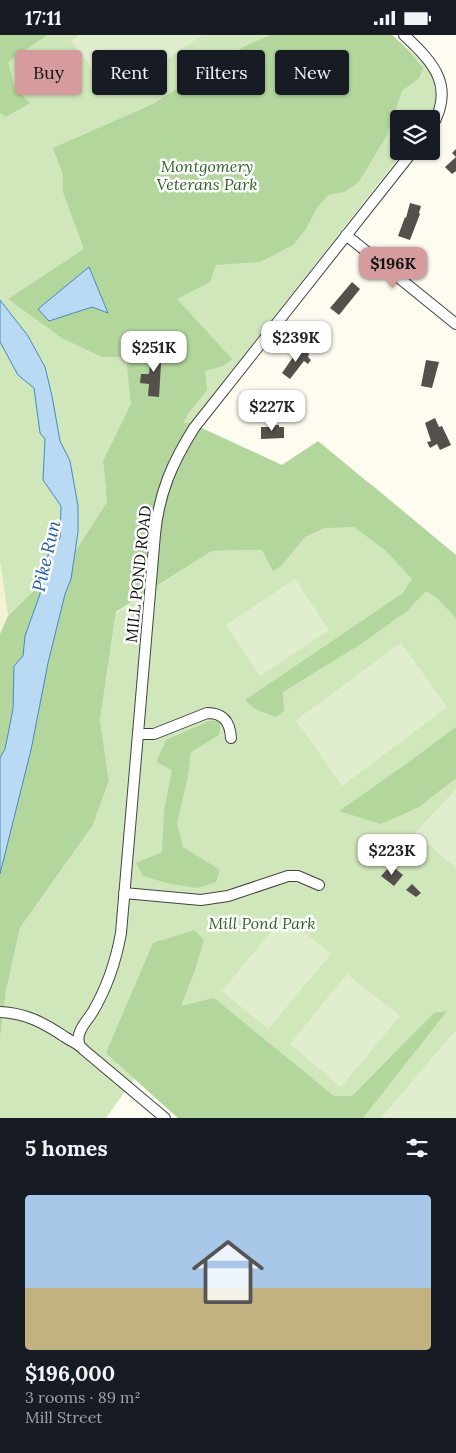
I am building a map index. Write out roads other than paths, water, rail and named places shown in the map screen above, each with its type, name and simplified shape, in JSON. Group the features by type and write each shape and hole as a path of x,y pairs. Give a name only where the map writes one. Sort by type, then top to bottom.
{"street":[{"path":"404,35 436,68 442,83 442,105 440,110"},
{"name":"MILL POND ROAD","path":"78,1043 78,1034 98,1002 114,966 121,933 157,518 163,490 172,467 194,429 406,160"},
{"path":"346,235 456,324"},
{"path":"138,734 154,735 207,713 216,713 227,721 231,738"},
{"path":"124,893 201,900 228,896 288,876 298,876 319,885"},
{"path":"0,1012 20,1014 38,1020 78,1043 165,1118"}],"water":[{"path":"89,267 108,313 92,307 49,321 38,309"},
{"path":"0,300 28,336 45,367 60,441 70,461 78,506 78,532 71,579 65,594 48,663 31,750 0,874 0,758 5,749 13,709 14,666 23,656 25,636 40,594 48,555 60,538 61,506 43,480 45,439 40,433 34,388 18,375 0,342"}],"park label":[{"name":"Montgomery Veterans Park","path":"207,175"},
{"name":"Mill Pond Park","path":"262,923"}],"water label":[{"name":"Pike Run","path":"46,556"}]}
